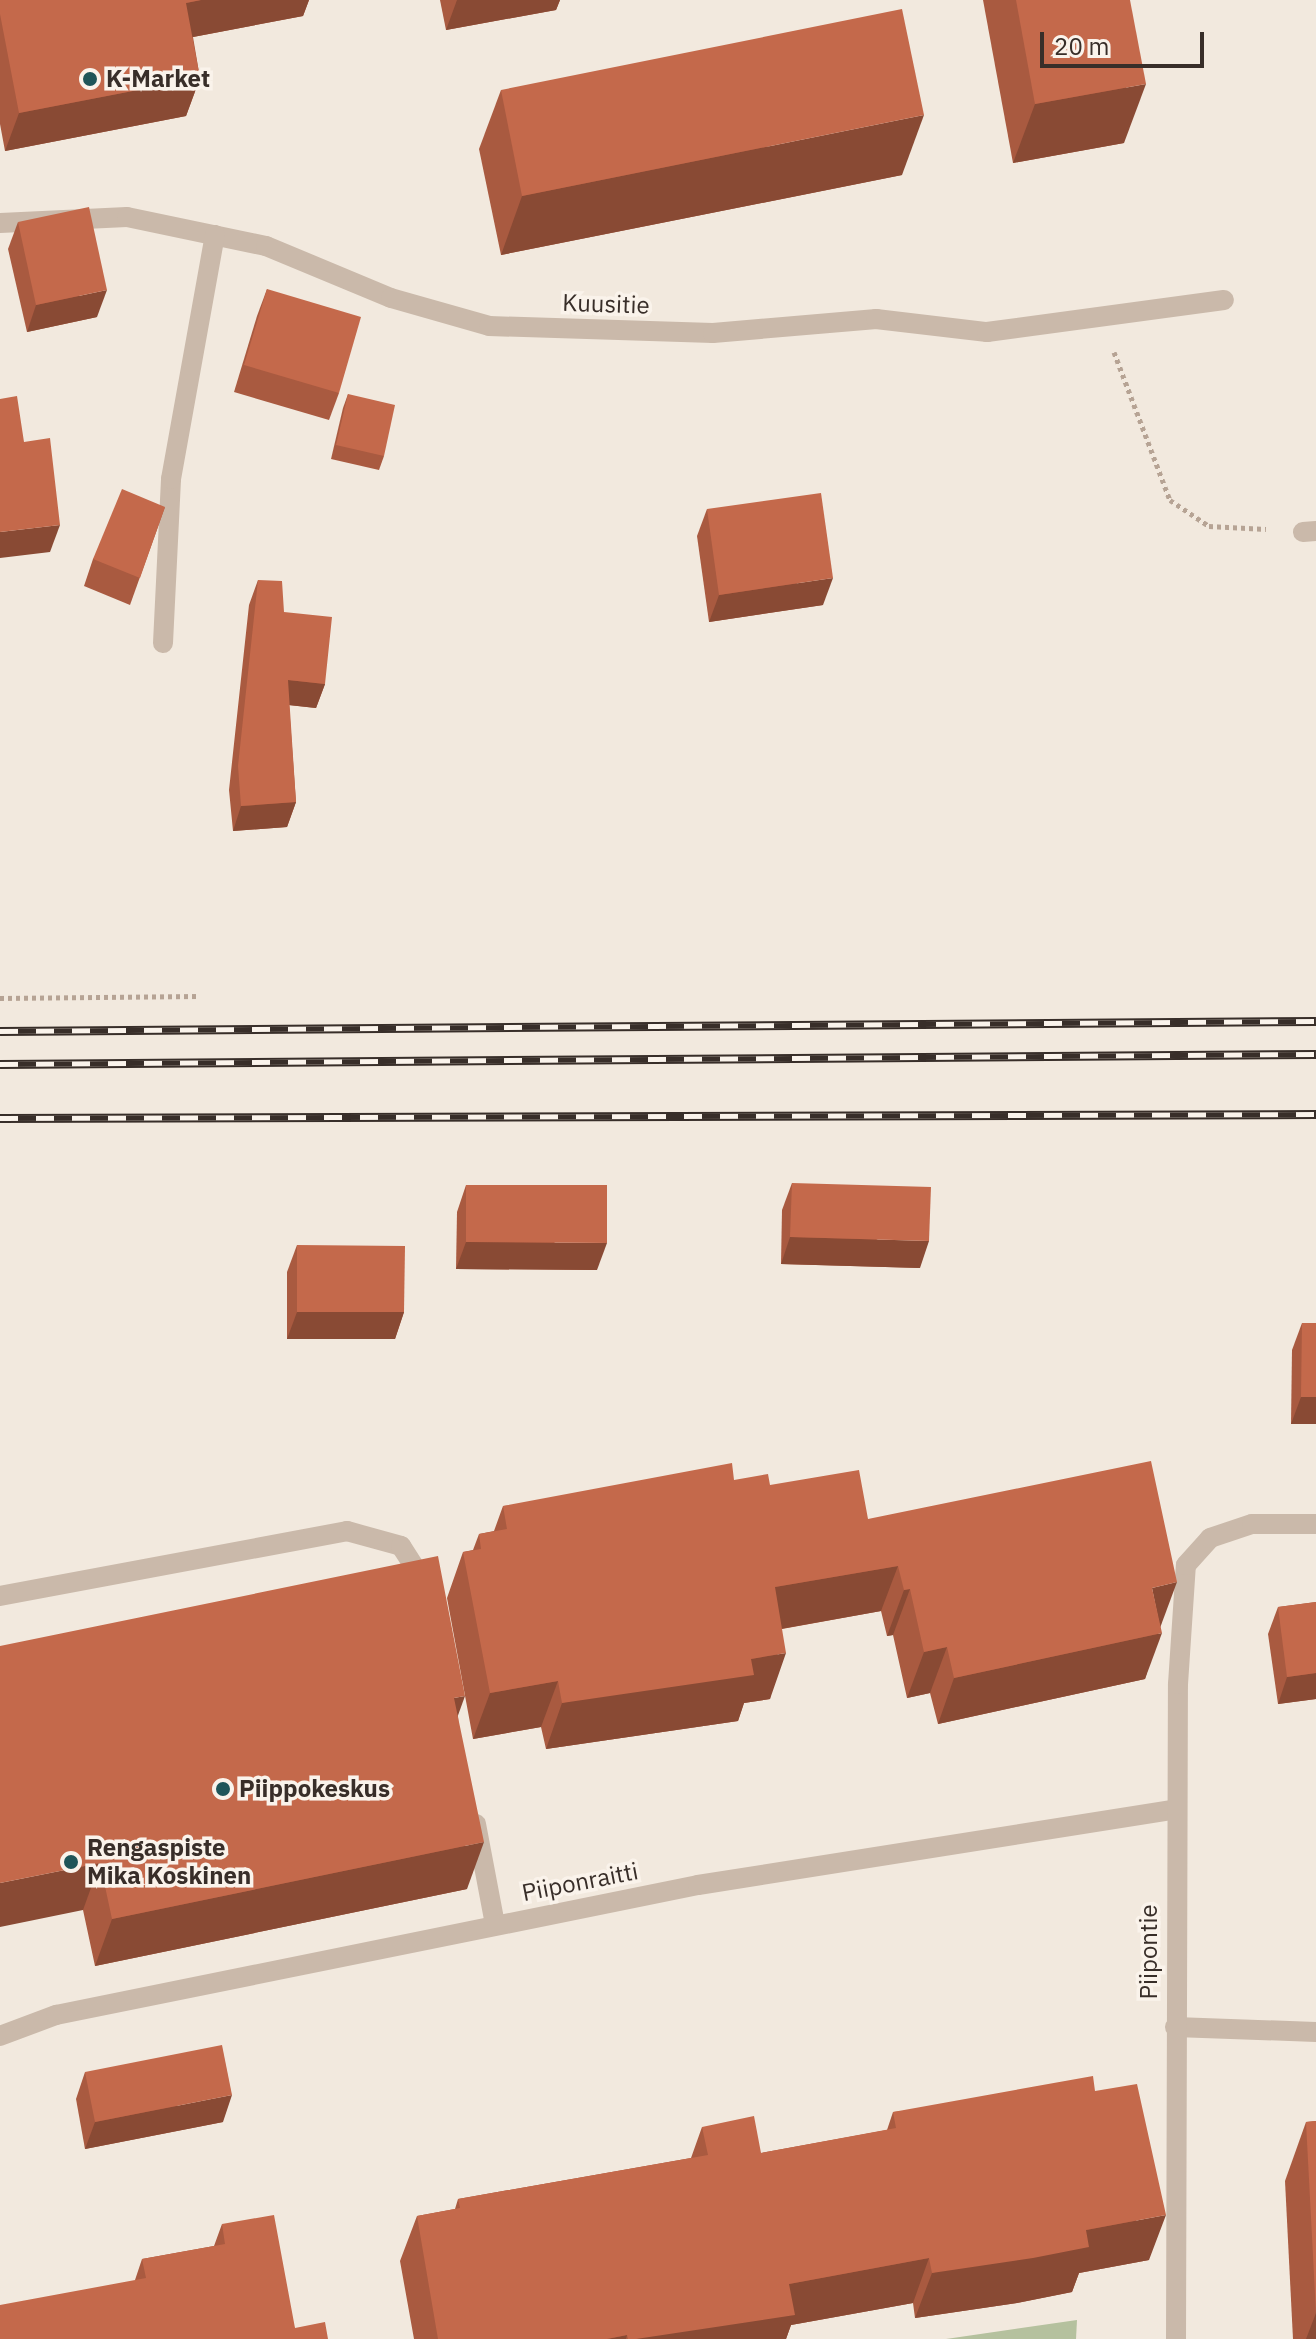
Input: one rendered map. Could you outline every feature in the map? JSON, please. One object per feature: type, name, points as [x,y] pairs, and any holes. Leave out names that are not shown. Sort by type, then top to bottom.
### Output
[{"type":"street","name":"Kuusitie","points":[[0,223],[127,217],[215,235],[266,246],[391,298],[489,326],[713,333],[876,319],[987,332],[1224,300]]},
{"type":"street","points":[[163,643],[171,479],[215,235]]},
{"type":"street","name":"Piipontie","points":[[1176,2339],[1178,1684],[1186,1565],[1210,1538],[1252,1524],[1316,1524]]},
{"type":"street","points":[[0,1596],[347,1531],[401,1546],[433,1596]]},
{"type":"street","points":[[471,1800],[495,1925]]},
{"type":"street","name":"Piiponraitti","points":[[0,2036],[71,2011],[698,1885],[1177,1809]]},
{"type":"street","points":[[1175,2027],[1316,2032]]},
{"type":"path","points":[[1100,316],[1170,500],[1209,526],[1310,531]]},
{"type":"path","points":[[0,998],[199,996]]},
{"type":"green space","points":[[1077,2320],[1076,2339],[946,2339]]},
{"type":"building","name":"K-Market","points":[[0,0],[201,0],[186,3],[200,78],[19,113]]},
{"type":"building","points":[[1016,0],[1130,0],[1146,84],[1035,104]]},
{"type":"building","points":[[902,9],[924,115],[522,196],[501,90]]},
{"type":"building","points":[[89,207],[107,290],[36,305],[18,222]]},
{"type":"building","points":[[267,289],[361,317],[339,393],[244,365]]},
{"type":"building","points":[[348,394],[395,405],[384,456],[336,445]]},
{"type":"building","points":[[17,396],[24,442],[50,438],[60,525],[0,532],[0,399]]},
{"type":"building","points":[[122,489],[165,507],[140,578],[93,559]]},
{"type":"building","points":[[821,493],[833,578],[719,595],[707,509]]},
{"type":"building","points":[[258,580],[282,581],[284,612],[332,617],[325,684],[288,680],[296,802],[241,806],[238,766]]},
{"type":"building","points":[[792,1183],[931,1187],[929,1241],[790,1237]]},
{"type":"building","points":[[466,1185],[607,1185],[607,1243],[466,1242]]},
{"type":"building","points":[[297,1245],[405,1246],[404,1312],[297,1312]]},
{"type":"building","points":[[1302,1323],[1316,1323],[1316,1397],[1301,1397]]},
{"type":"building","points":[[1151,1461],[1177,1582],[1152,1588],[1162,1633],[954,1678],[947,1647],[924,1652],[910,1589],[904,1590],[898,1566],[775,1587],[786,1653],[751,1659],[754,1675],[562,1703],[558,1681],[490,1693],[463,1552],[481,1549],[479,1534],[507,1529],[503,1506],[732,1463],[734,1480],[768,1474],[770,1485],[859,1470],[868,1519]]},
{"type":"building","name":"Piippokeskus","points":[[438,1556],[465,1696],[454,1698],[484,1842],[112,1919],[100,1863],[0,1883],[0,1646]]},
{"type":"building","points":[[1316,1602],[1316,1673],[1287,1677],[1278,1607]]},
{"type":"building","points":[[222,2045],[232,2095],[95,2122],[85,2072]]},
{"type":"building","points":[[1093,2076],[1095,2091],[1137,2084],[1166,2215],[1086,2230],[1089,2247],[932,2273],[929,2258],[789,2284],[795,2315],[636,2339],[628,2339],[627,2335],[607,2339],[438,2339],[417,2216],[460,2208],[458,2199],[708,2155],[702,2127],[754,2116],[761,2153],[896,2128],[893,2112]]},
{"type":"building","points":[[1316,2121],[1316,2313],[1306,2122]]},
{"type":"building","points":[[274,2215],[295,2328],[325,2322],[328,2339],[0,2339],[0,2305],[146,2278],[142,2259],[225,2244],[222,2224]]},
{"type":"railway","points":[[0,1031],[1316,1021]]},
{"type":"railway","points":[[0,1064],[1316,1054]]},
{"type":"railway","points":[[0,1118],[1316,1114]]},
{"type":"place","name":"K-Market","points":[[90,79]]},
{"type":"place","name":"Piippokeskus","points":[[223,1789]]},
{"type":"place","name":"Rengaspiste Mika Koskinen","points":[[71,1862]]}]
